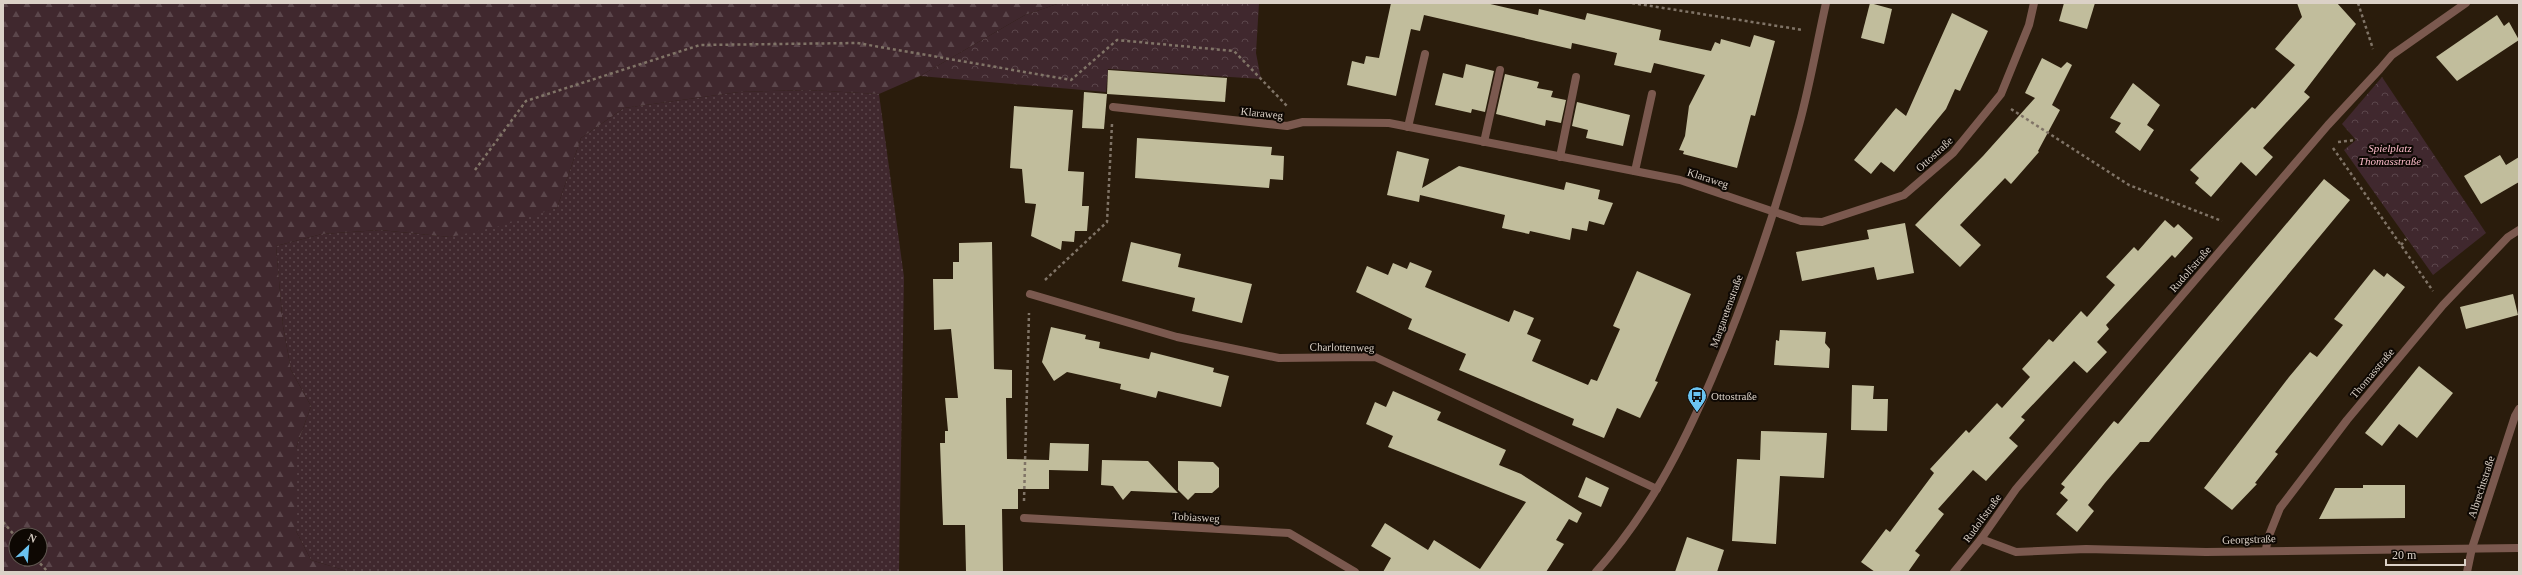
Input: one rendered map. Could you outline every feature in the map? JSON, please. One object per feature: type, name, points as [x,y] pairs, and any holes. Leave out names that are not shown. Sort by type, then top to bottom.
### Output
[{"type":"street","name":"Margaretenstraße","points":[[1596,572],[1634,526],[1682,446],[1731,335],[1773,211],[1800,124],[1826,3]]},
{"type":"street","name":"Ottostraße","points":[[1773,211],[1801,221],[1822,222],[1904,195],[1953,153],[2002,94],[2029,25],[2034,3]]},
{"type":"street","name":"Rudolfstraße","points":[[1954,572],[1981,539],[2016,489],[2322,132],[2392,55],[2466,3]]},
{"type":"street","points":[[1408,127],[1425,54]]},
{"type":"street","points":[[1484,142],[1500,70]]},
{"type":"street","points":[[1560,157],[1576,77]]},
{"type":"street","points":[[1635,171],[1652,94]]},
{"type":"street","name":"Klaraweg","points":[[1113,107],[1287,126],[1303,122],[1389,123],[1680,180],[1773,211]]},
{"type":"street","name":"Thomasstraße","points":[[2266,549],[2268,538],[2280,508],[2347,420],[2443,305],[2508,237],[2519,230]]},
{"type":"street","name":"Charlottenweg","points":[[1030,294],[1177,336],[1279,358],[1375,356],[1657,489]]},
{"type":"street","name":"Albrechtstraße","points":[[2467,572],[2472,548],[2515,416],[2519,409]]},
{"type":"street","name":"Tobiasweg","points":[[1024,518],[1289,533],[1355,572]]},
{"type":"street","name":"Georgstraße","points":[[1981,539],[2016,552],[2086,549],[2206,552],[2266,549],[2519,548]]},
{"type":"path","points":[[1632,3],[1820,33]]},
{"type":"path","points":[[2358,3],[2380,69]]},
{"type":"path","points":[[475,170],[526,101],[700,45],[857,43],[1071,80],[1118,40],[1234,50],[1303,122]]},
{"type":"path","points":[[1997,100],[2129,185],[2200,211],[2239,228]]},
{"type":"path","points":[[1024,518],[1030,294],[1107,222],[1113,107]]},
{"type":"path","points":[[2322,132],[2443,305]]},
{"type":"path","points":[[2329,143],[2356,140]]},
{"type":"path","points":[[2401,245],[2406,239]]},
{"type":"green space","points":[[3,3],[1060,3],[1025,15],[920,76],[879,94],[808,90],[739,92],[624,108],[581,138],[557,208],[501,226],[450,237],[380,230],[322,234],[276,246],[283,326],[291,370],[311,406],[296,448],[296,531],[311,560],[350,572],[3,572]]},
{"type":"green space","points":[[1060,3],[1259,3],[1256,53],[1261,79],[1108,69],[1106,92],[920,76],[1025,15]]},
{"type":"green space","name":"Spielplatz Thomasstraße","points":[[2382,77],[2486,233],[2433,275],[2344,150],[2356,140],[2342,124]]},
{"type":"green space","points":[[808,90],[879,94],[904,277],[899,572],[350,572],[311,560],[296,531],[296,448],[311,406],[291,370],[283,326],[276,246],[322,234],[380,230],[450,237],[557,208],[581,138],[624,108],[739,92]]},
{"type":"building","points":[[1391,3],[1486,3],[1538,15],[1539,9],[1585,20],[1587,13],[1661,30],[1659,40],[1711,51],[1715,42],[1720,44],[1721,39],[1750,47],[1754,35],[1775,41],[1755,116],[1751,115],[1737,168],[1683,154],[1684,151],[1679,150],[1685,136],[1689,106],[1705,75],[1654,63],[1651,73],[1614,65],[1617,53],[1572,43],[1571,49],[1424,15],[1420,31],[1411,29],[1396,96],[1347,85],[1352,61],[1364,64],[1366,56],[1379,58]]},
{"type":"building","points":[[1870,3],[1892,9],[1884,44],[1861,38]]},
{"type":"building","points":[[2064,3],[2095,3],[2087,29],[2059,21]]},
{"type":"building","points":[[2297,3],[2337,3],[2356,24],[2304,92],[2310,97],[2263,148],[2273,157],[2256,176],[2241,162],[2211,197],[2195,183],[2199,178],[2190,170],[2252,107],[2255,109],[2295,65],[2275,49],[2302,17]]},
{"type":"building","points":[[1952,13],[1988,31],[1960,91],[1955,89],[1946,109],[1894,172],[1881,162],[1871,174],[1854,160],[1896,108],[1906,116]]},
{"type":"building","points":[[2497,15],[2504,26],[2509,22],[2519,40],[2457,81],[2436,57]]},
{"type":"building","points":[[2042,58],[2061,68],[2067,62],[2072,65],[2052,105],[2060,110],[2038,151],[2039,152],[2011,184],[2005,178],[1960,225],[1981,245],[1960,267],[1915,225],[1983,156],[2035,98],[2025,93]]},
{"type":"building","points":[[1466,64],[1494,71],[1485,112],[1472,109],[1471,113],[1435,105],[1443,73],[1463,78]]},
{"type":"building","points":[[1108,70],[1227,78],[1225,102],[1107,94]]},
{"type":"building","points":[[1505,74],[1539,82],[1537,88],[1553,91],[1551,97],[1566,100],[1561,123],[1546,120],[1545,126],[1496,114]]},
{"type":"building","points":[[2133,83],[2160,105],[2147,125],[2154,130],[2140,151],[2115,132],[2121,123],[2110,118]]},
{"type":"building","points":[[1084,92],[1107,94],[1104,129],[1082,128]]},
{"type":"building","points":[[1577,102],[1630,115],[1623,146],[1586,138],[1588,130],[1572,126]]},
{"type":"building","points":[[1014,106],[1073,110],[1068,171],[1084,172],[1082,206],[1089,206],[1087,231],[1075,231],[1074,242],[1062,241],[1061,250],[1031,236],[1036,204],[1025,203],[1022,169],[1010,168]]},
{"type":"building","points":[[1137,138],[1272,147],[1271,155],[1284,156],[1283,180],[1270,179],[1269,188],[1135,178]]},
{"type":"building","points":[[1397,151],[1429,159],[1422,188],[1459,166],[1564,190],[1566,182],[1600,190],[1598,199],[1613,203],[1604,225],[1589,221],[1587,231],[1572,228],[1570,240],[1530,231],[1529,234],[1502,228],[1505,215],[1420,195],[1419,202],[1387,195]]},
{"type":"building","points":[[2500,155],[2506,165],[2519,157],[2519,182],[2481,204],[2464,176]]},
{"type":"building","points":[[2324,179],[2350,200],[2149,442],[2140,442],[2105,483],[2088,505],[2094,511],[2077,532],[2056,514],[2068,500],[2060,493],[2065,487],[2061,484],[2114,421],[2118,424]]},
{"type":"building","points":[[2165,220],[2174,228],[2178,224],[2193,238],[2175,258],[2172,255],[2106,325],[2109,329],[2097,342],[2107,352],[2087,373],[2074,361],[2021,417],[2025,420],[2009,438],[2018,446],[1986,481],[1973,470],[1938,509],[1944,514],[1915,551],[1920,555],[1908,572],[1875,572],[1861,562],[1886,529],[1890,532],[1934,473],[1930,469],[1966,430],[1969,433],[1997,403],[2002,408],[2030,377],[2022,369],[2049,339],[2053,342],[2081,311],[2087,317],[2115,285],[2106,277],[2134,247],[2138,251]]},
{"type":"building","points":[[1905,223],[1914,273],[1877,280],[1874,267],[1802,281],[1796,252],[1869,239],[1867,230]]},
{"type":"building","points":[[992,242],[994,369],[1012,370],[1012,398],[1006,398],[1007,459],[1049,460],[1050,443],[1089,444],[1088,471],[1049,470],[1049,489],[1018,489],[1018,509],[1002,509],[1003,572],[966,572],[965,525],[943,525],[940,443],[945,443],[945,431],[948,431],[945,398],[958,398],[951,329],[934,330],[933,279],[953,279],[953,262],[959,262],[959,243]]},
{"type":"building","points":[[1131,242],[1181,254],[1178,267],[1252,284],[1242,323],[1192,311],[1195,298],[1122,281]]},
{"type":"building","points":[[1410,262],[1432,271],[1425,287],[1509,322],[1514,310],[1534,318],[1527,334],[1541,340],[1532,361],[1588,385],[1591,379],[1597,381],[1620,329],[1613,326],[1637,271],[1691,294],[1655,381],[1658,382],[1640,418],[1617,408],[1604,438],[1572,425],[1574,419],[1459,370],[1466,354],[1408,329],[1412,319],[1356,292],[1367,266],[1388,275],[1393,263],[1407,269]]},
{"type":"building","points":[[2374,269],[2384,277],[2387,273],[2405,287],[2275,452],[2278,454],[2255,483],[2257,484],[2232,510],[2204,488],[2310,352],[2317,357],[2343,325],[2334,319]]},
{"type":"building","points":[[2513,294],[2518,315],[2466,329],[2460,307]]},
{"type":"building","points":[[1051,327],[1086,335],[1085,339],[1100,342],[1099,348],[1149,359],[1151,352],[1214,368],[1213,372],[1229,376],[1221,407],[1158,391],[1156,398],[1120,389],[1121,384],[1067,372],[1054,381],[1042,362]]},
{"type":"building","points":[[1780,330],[1826,332],[1825,343],[1830,349],[1829,368],[1774,365],[1776,340],[1779,341]]},
{"type":"building","points":[[2419,366],[2453,393],[2417,438],[2399,424],[2382,446],[2365,433]]},
{"type":"building","points":[[1852,385],[1874,386],[1873,399],[1888,399],[1887,431],[1851,430]]},
{"type":"building","points":[[1393,391],[1441,412],[1437,420],[1506,450],[1499,465],[1521,474],[1582,513],[1577,523],[1569,519],[1556,540],[1564,544],[1546,572],[1383,572],[1391,558],[1371,546],[1385,523],[1428,550],[1434,540],[1480,569],[1526,502],[1388,447],[1393,436],[1366,424],[1375,402],[1386,407]]},
{"type":"building","points":[[1761,431],[1827,433],[1824,478],[1780,476],[1776,544],[1732,541],[1737,459],[1760,460]]},
{"type":"building","points":[[1102,460],[1148,461],[1178,493],[1131,491],[1123,500],[1113,486],[1101,485]]},
{"type":"building","points":[[1178,461],[1213,462],[1219,468],[1219,487],[1212,493],[1195,493],[1188,500],[1178,490]]},
{"type":"building","points":[[1586,477],[1609,488],[1601,507],[1578,497]]},
{"type":"building","points":[[2363,485],[2405,485],[2405,518],[2319,519],[2335,488],[2363,488]]},
{"type":"building","points":[[1687,537],[1724,550],[1717,572],[1675,572]]},
{"type":"place","name":"Ottostraße","points":[[1697,413]]}]
